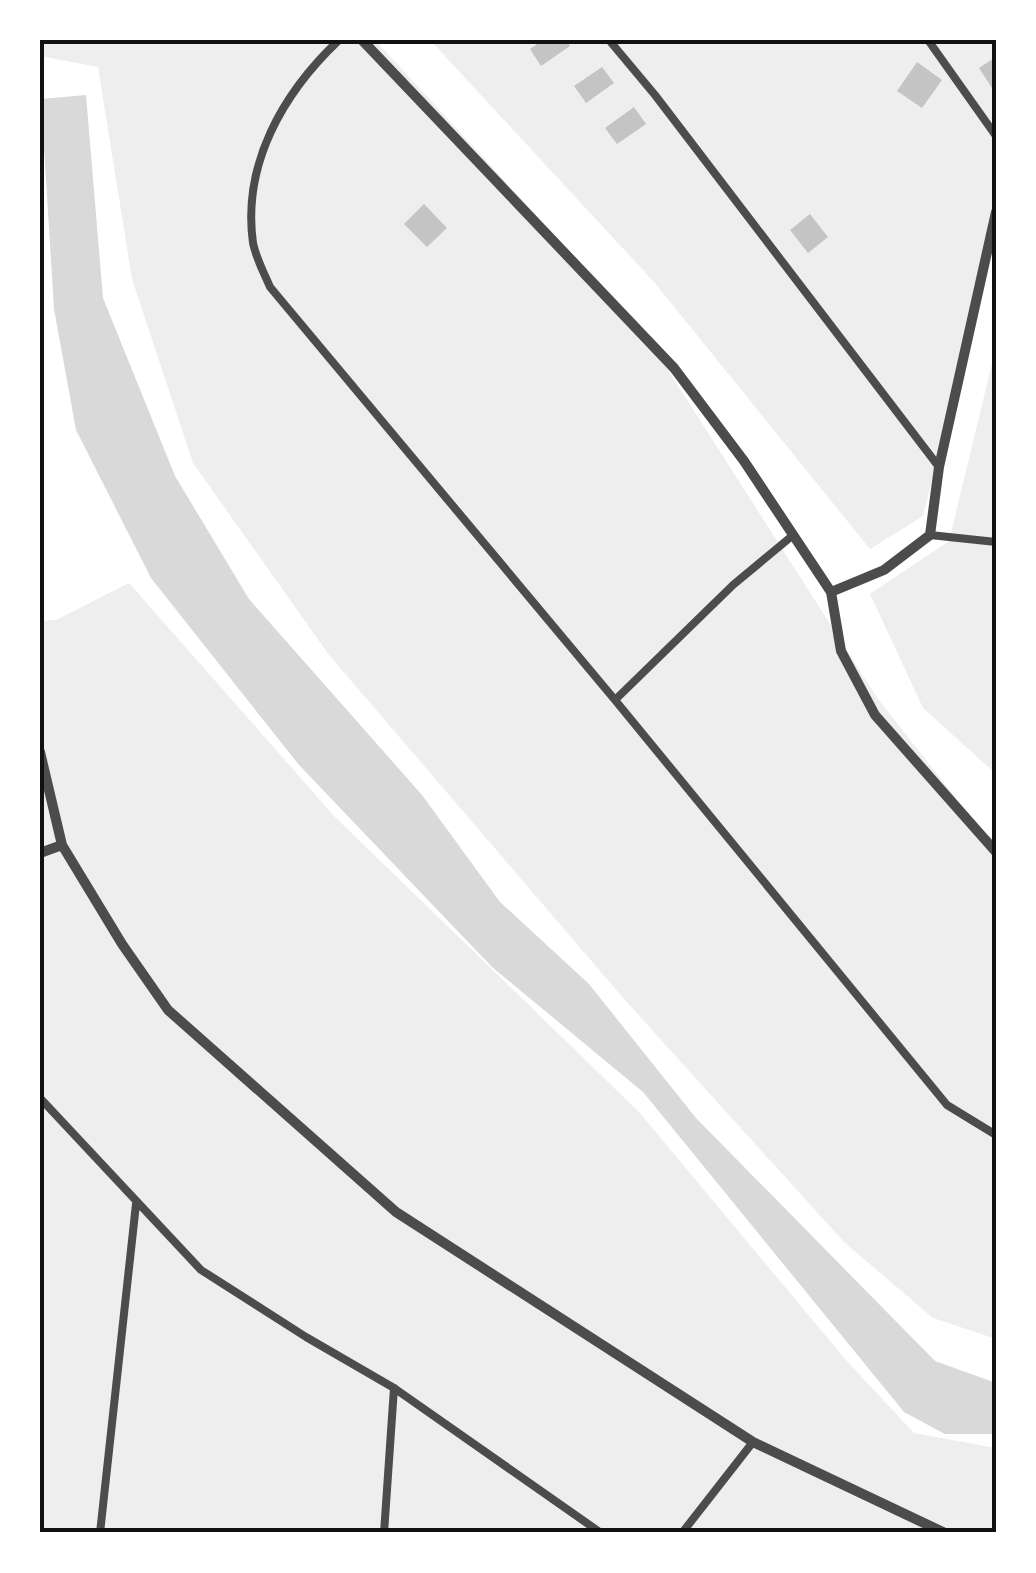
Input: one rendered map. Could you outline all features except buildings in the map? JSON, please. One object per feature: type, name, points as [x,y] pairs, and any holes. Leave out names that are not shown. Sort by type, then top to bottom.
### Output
[{"type":"street","points":[[362,40],[674,368],[744,461],[831,592],[841,651],[875,715],[996,852]]},
{"type":"street","points":[[831,592],[884,570],[930,534],[939,467],[996,212]]},
{"type":"street","points":[[40,752],[62,846],[168,1010],[396,1212],[753,1442],[945,1533]]},
{"type":"street","points":[[40,852],[62,846]]},
{"type":"lane","points":[[339,40],[272,125],[258,161],[252,209],[254,246],[270,288],[947,1105],[996,1135]]},
{"type":"lane","points":[[609,40],[939,467]]},
{"type":"lane","points":[[928,40],[996,136]]},
{"type":"lane","points":[[930,534],[996,542]]},
{"type":"lane","points":[[615,700],[733,585],[792,536]]},
{"type":"lane","points":[[40,1098],[201,1270],[306,1338],[394,1388],[601,1533]]},
{"type":"lane","points":[[100,1533],[136,1204]]},
{"type":"lane","points":[[384,1533],[394,1388]]},
{"type":"lane","points":[[682,1533],[753,1442]]},
{"type":"shaded area","points":[[40,40],[375,40],[643,331],[878,699],[978,826],[996,842],[996,1339],[933,1318],[844,1242],[624,999],[329,655],[193,463],[132,279],[98,67],[40,56]]},
{"type":"shaded area","points":[[430,40],[996,40],[996,225],[923,516],[870,549],[654,282]]},
{"type":"shaded area","points":[[86,95],[103,298],[175,476],[249,599],[422,795],[500,902],[589,984],[696,1118],[935,1361],[996,1383],[996,1434],[945,1434],[904,1412],[643,1092],[492,967],[299,765],[151,578],[76,430],[54,309],[41,99]]},
{"type":"shaded area","points":[[996,347],[996,774],[923,708],[870,594],[949,541]]},
{"type":"shaded area","points":[[129,583],[334,816],[639,1112],[845,1359],[914,1433],[996,1448],[996,1533],[40,1533],[40,621],[56,620]]}]
